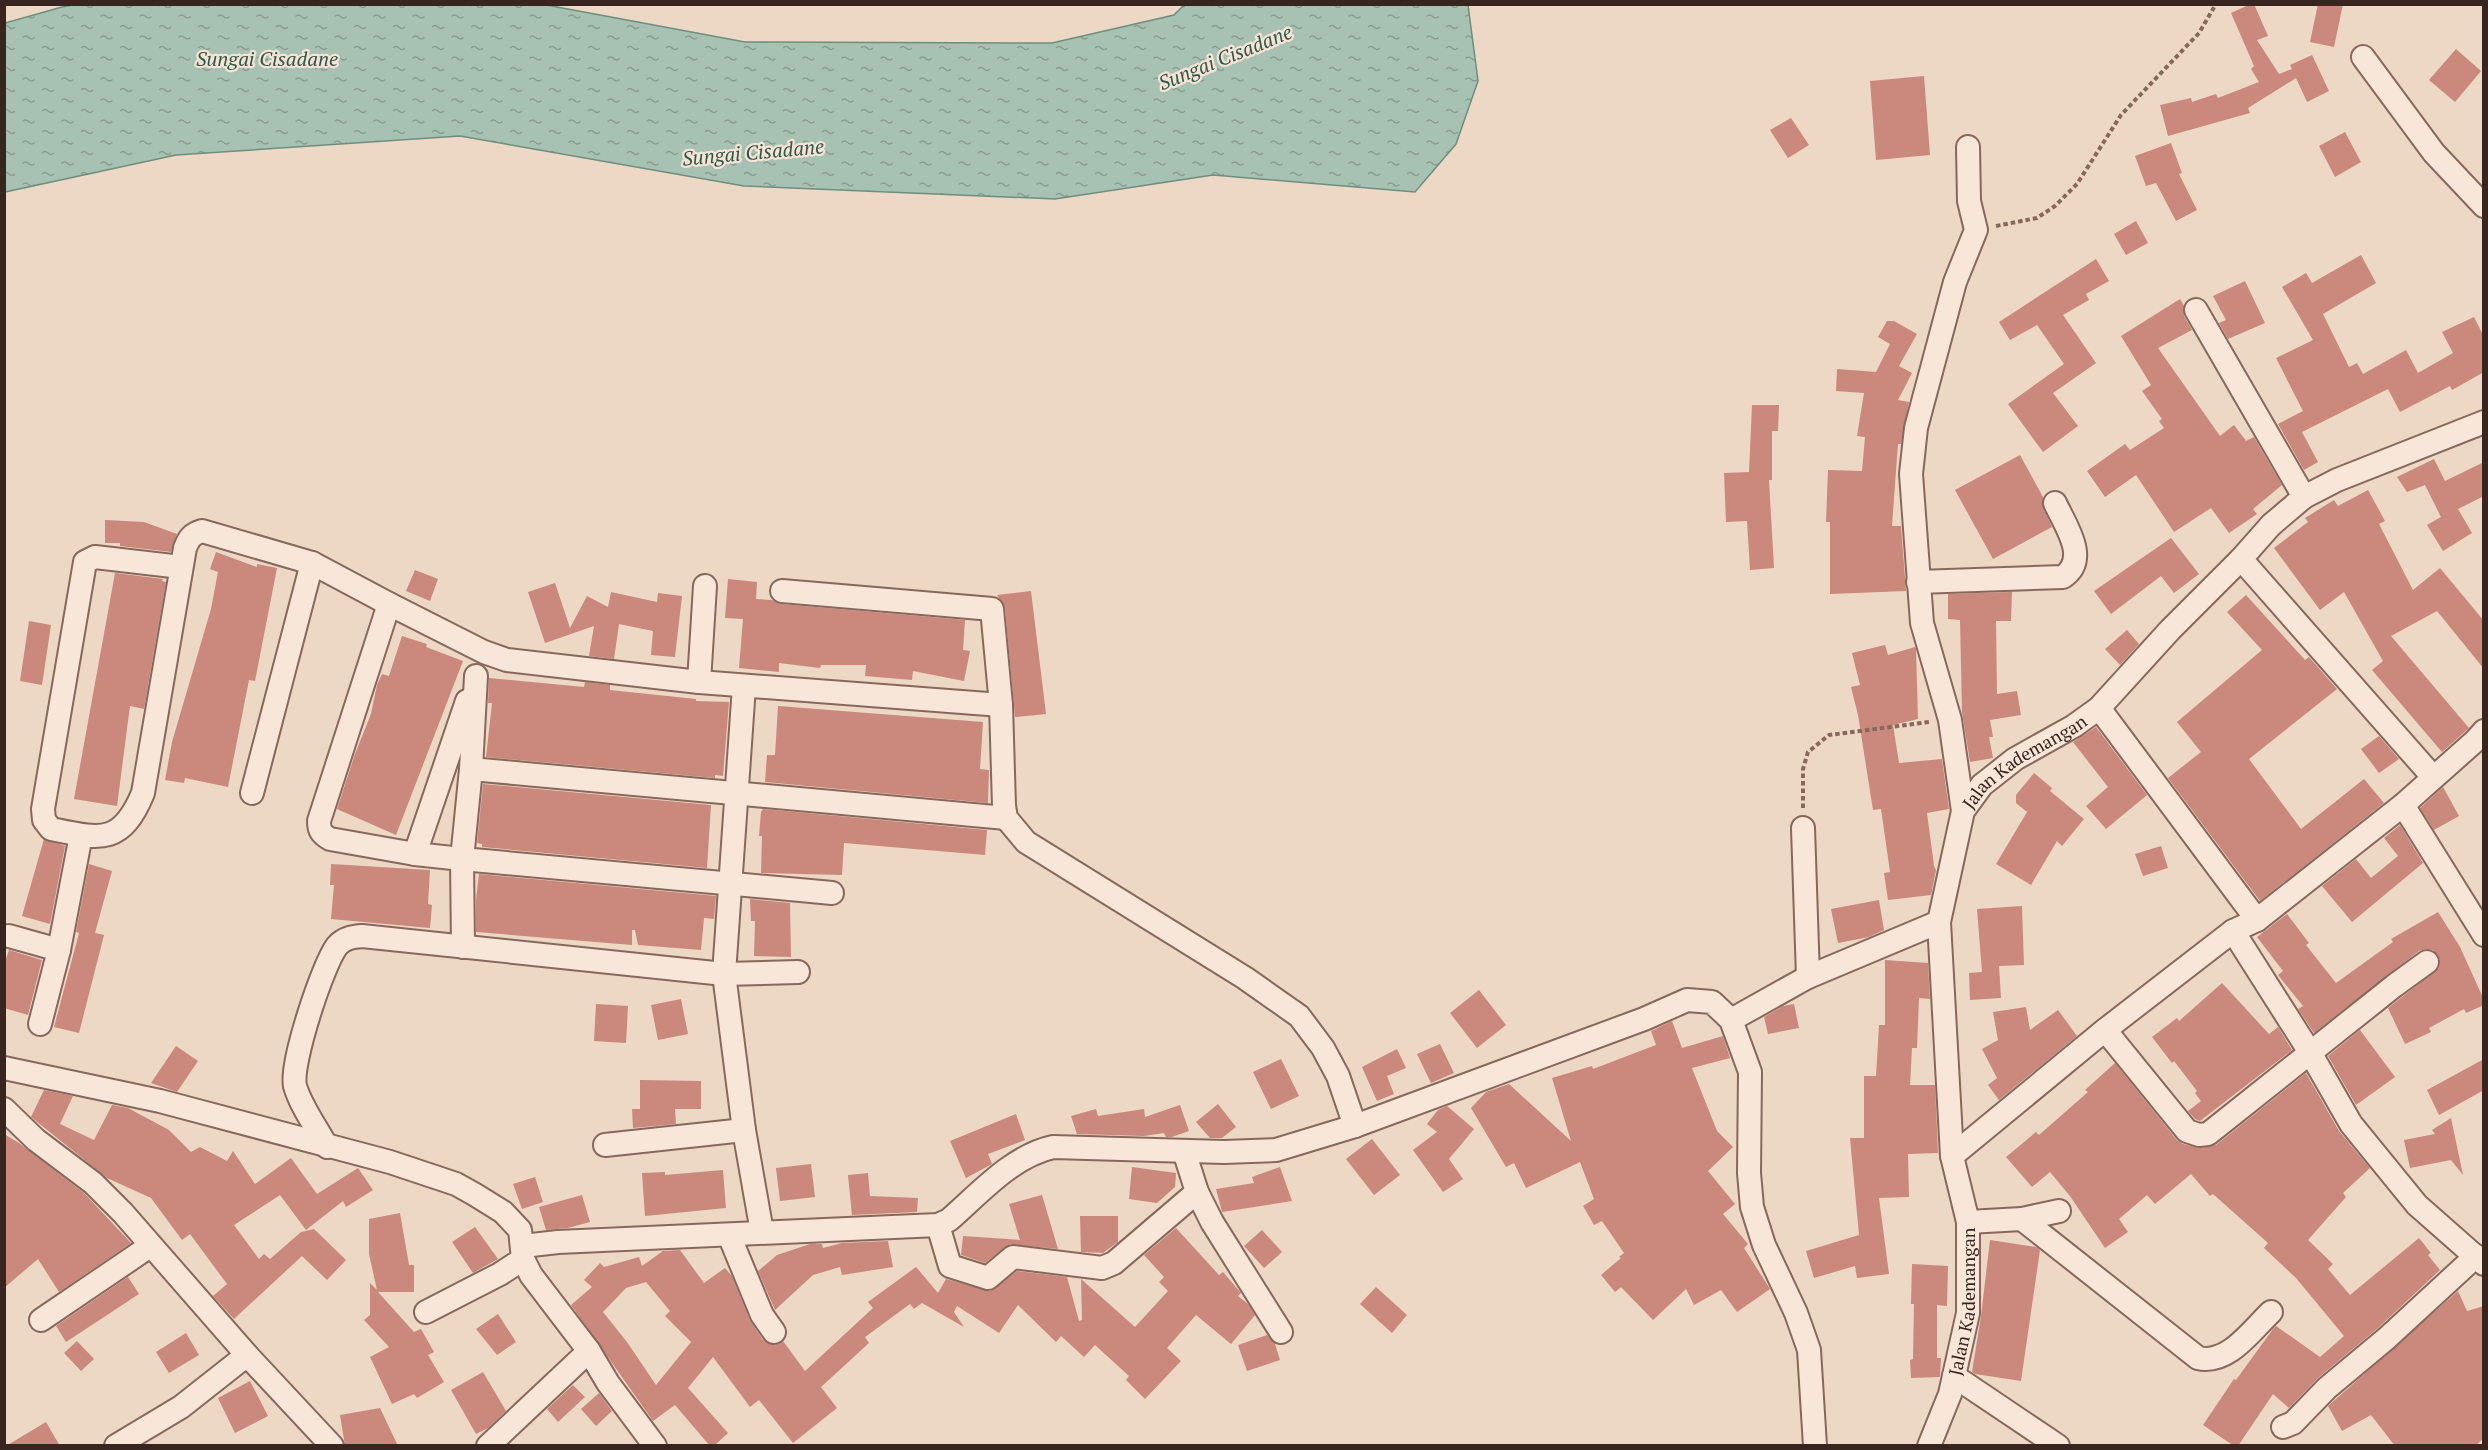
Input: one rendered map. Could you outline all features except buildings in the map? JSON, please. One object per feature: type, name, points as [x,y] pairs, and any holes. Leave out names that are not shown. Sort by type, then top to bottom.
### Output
[{"type":"street","points":[[2363,57],[2434,153],[2484,206]]},
{"type":"street","points":[[1963,811],[1950,720],[1922,623],[1911,474],[1916,428],[1955,282],[1976,230],[1969,201],[1968,147]]},
{"type":"street","points":[[2196,310],[2304,497]]},
{"type":"street","name":"Jalan Kademangan","points":[[1929,1446],[1950,1394],[1968,1313],[1968,1222],[1952,1156],[1939,922],[1963,811],[1982,785],[2015,759],[2074,726],[2099,708],[2271,525],[2304,497],[2337,480],[2484,422]]},
{"type":"street","points":[[1918,582],[2063,577],[2071,572],[2077,555],[2055,503]]},
{"type":"street","points":[[181,567],[95,557],[85,562],[43,809],[44,820],[51,829],[81,835],[114,834],[137,807],[143,793],[181,567],[188,539],[202,531],[312,563],[484,652],[507,660],[699,682],[1001,705]]},
{"type":"street","points":[[2241,559],[2433,777]]},
{"type":"street","points":[[252,793],[312,563]]},
{"type":"street","points":[[699,682],[705,586]]},
{"type":"street","points":[[782,591],[992,609],[1001,705],[1006,818],[1026,842],[1245,978],[1299,1016],[1323,1048],[1338,1076],[1355,1126]]},
{"type":"street","points":[[388,604],[319,821],[319,829],[330,839],[415,854],[462,859],[832,892]]},
{"type":"street","points":[[415,854],[484,652]]},
{"type":"street","points":[[463,947],[462,859],[471,769],[476,676]]},
{"type":"street","points":[[744,686],[724,974],[744,1130],[762,1232]]},
{"type":"street","points":[[2099,708],[2257,920]]},
{"type":"street","points":[[1952,1156],[2105,1030],[2233,931],[2257,920],[2403,805],[2433,777],[2481,741]]},
{"type":"street","points":[[471,769],[1006,818]]},
{"type":"street","points":[[2403,805],[2484,935]]},
{"type":"street","points":[[1803,828],[1808,976]]},
{"type":"street","points":[[40,1024],[59,950],[81,835]]},
{"type":"street","points":[[1731,1020],[1808,976],[1939,922]]},
{"type":"street","points":[[2233,931],[2311,1054],[2351,1124],[2417,1205],[2480,1260],[2327,1388],[2293,1423],[2283,1427]]},
{"type":"street","points":[[9,936],[59,950]]},
{"type":"street","points":[[327,1146],[295,1084],[296,1064],[323,974],[336,947],[344,940],[362,936],[724,974],[798,972]]},
{"type":"street","points":[[2105,1030],[2187,1131],[2199,1135],[2208,1134],[2427,962]]},
{"type":"street","points":[[426,1312],[500,1274],[523,1253],[558,1242],[938,1225],[949,1220],[1022,1159],[1040,1150],[1053,1147],[1184,1151],[1276,1150],[1355,1126],[1644,1019],[1687,1000],[1712,1002],[1731,1020],[1750,1072],[1749,1173],[1752,1207],[1764,1245],[1796,1313],[1809,1350],[1815,1446]]},
{"type":"street","points":[[4,1068],[160,1101],[390,1162],[456,1184],[502,1212],[520,1230],[523,1253],[531,1275],[589,1351],[608,1383],[655,1446]]},
{"type":"street","points":[[4,1109],[36,1140],[93,1183],[123,1213],[247,1355],[332,1446]]},
{"type":"street","points":[[605,1145],[744,1130]]},
{"type":"street","points":[[1184,1151],[1197,1192],[1224,1242],[1281,1332]]},
{"type":"street","points":[[938,1225],[950,1266],[988,1278],[1013,1257],[1102,1268],[1114,1263],[1197,1192]]},
{"type":"street","points":[[1968,1222],[2022,1219],[2059,1211]]},
{"type":"street","points":[[2022,1219],[2198,1358],[2207,1360],[2223,1357],[2271,1312]]},
{"type":"street","points":[[729,1235],[762,1315],[774,1332]]},
{"type":"street","points":[[41,1320],[150,1246]]},
{"type":"street","points":[[488,1446],[589,1351]]},
{"type":"street","points":[[116,1446],[180,1407],[247,1355]]},
{"type":"street","points":[[1954,1376],[2058,1446]]},
{"type":"path","points":[[1976,230],[2037,218],[2055,206],[2077,184],[2121,115],[2199,33],[2216,4]]},
{"type":"path","points":[[1803,828],[1803,769],[1808,752],[1829,735],[1950,720]]},
{"type":"water","name":"Sungai Cisadane","points":[[78,4],[541,4],[745,42],[1052,43],[1174,15],[1184,5],[1468,5],[1478,81],[1456,144],[1415,192],[1213,175],[1055,199],[744,186],[460,136],[176,155],[5,192],[5,23]]}]
